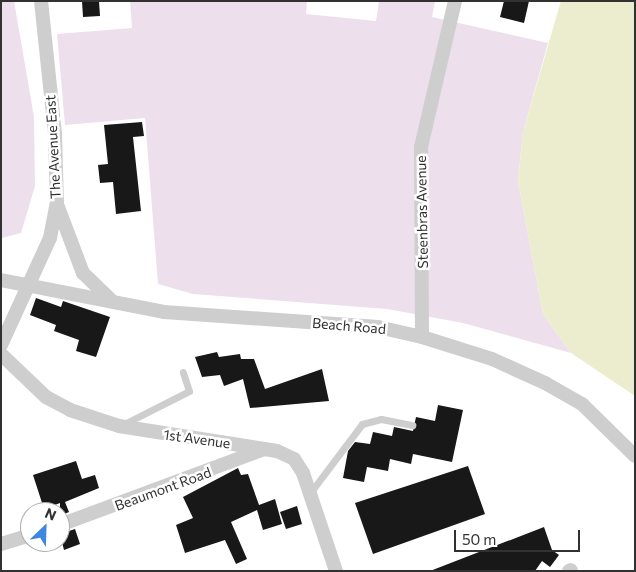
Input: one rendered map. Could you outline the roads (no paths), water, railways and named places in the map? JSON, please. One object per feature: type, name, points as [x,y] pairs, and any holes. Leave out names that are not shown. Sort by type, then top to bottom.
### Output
[{"type":"street","name":"The Avenue East","points":[[1,345],[30,288],[50,238],[57,203],[55,134],[41,1]]},
{"type":"street","name":"Steenbras Avenue","points":[[422,337],[421,147],[456,1]]},
{"type":"street","points":[[57,203],[83,273],[112,301]]},
{"type":"street","name":"Beach Road","points":[[1,280],[30,288],[112,301],[164,312],[378,327],[422,337],[492,359],[545,383],[582,404],[634,454]]},
{"type":"street","name":"1st Avenue","points":[[1,354],[46,397],[119,426],[264,449],[294,459],[310,493],[336,571]]},
{"type":"street","name":"Beaumont Road","points":[[70,520],[264,449]]},
{"type":"street","points":[[1,544],[20,537]]},
{"type":"lane","points":[[119,426],[189,391],[183,372]]},
{"type":"lane","points":[[310,493],[362,424],[381,419],[412,425]]}]
